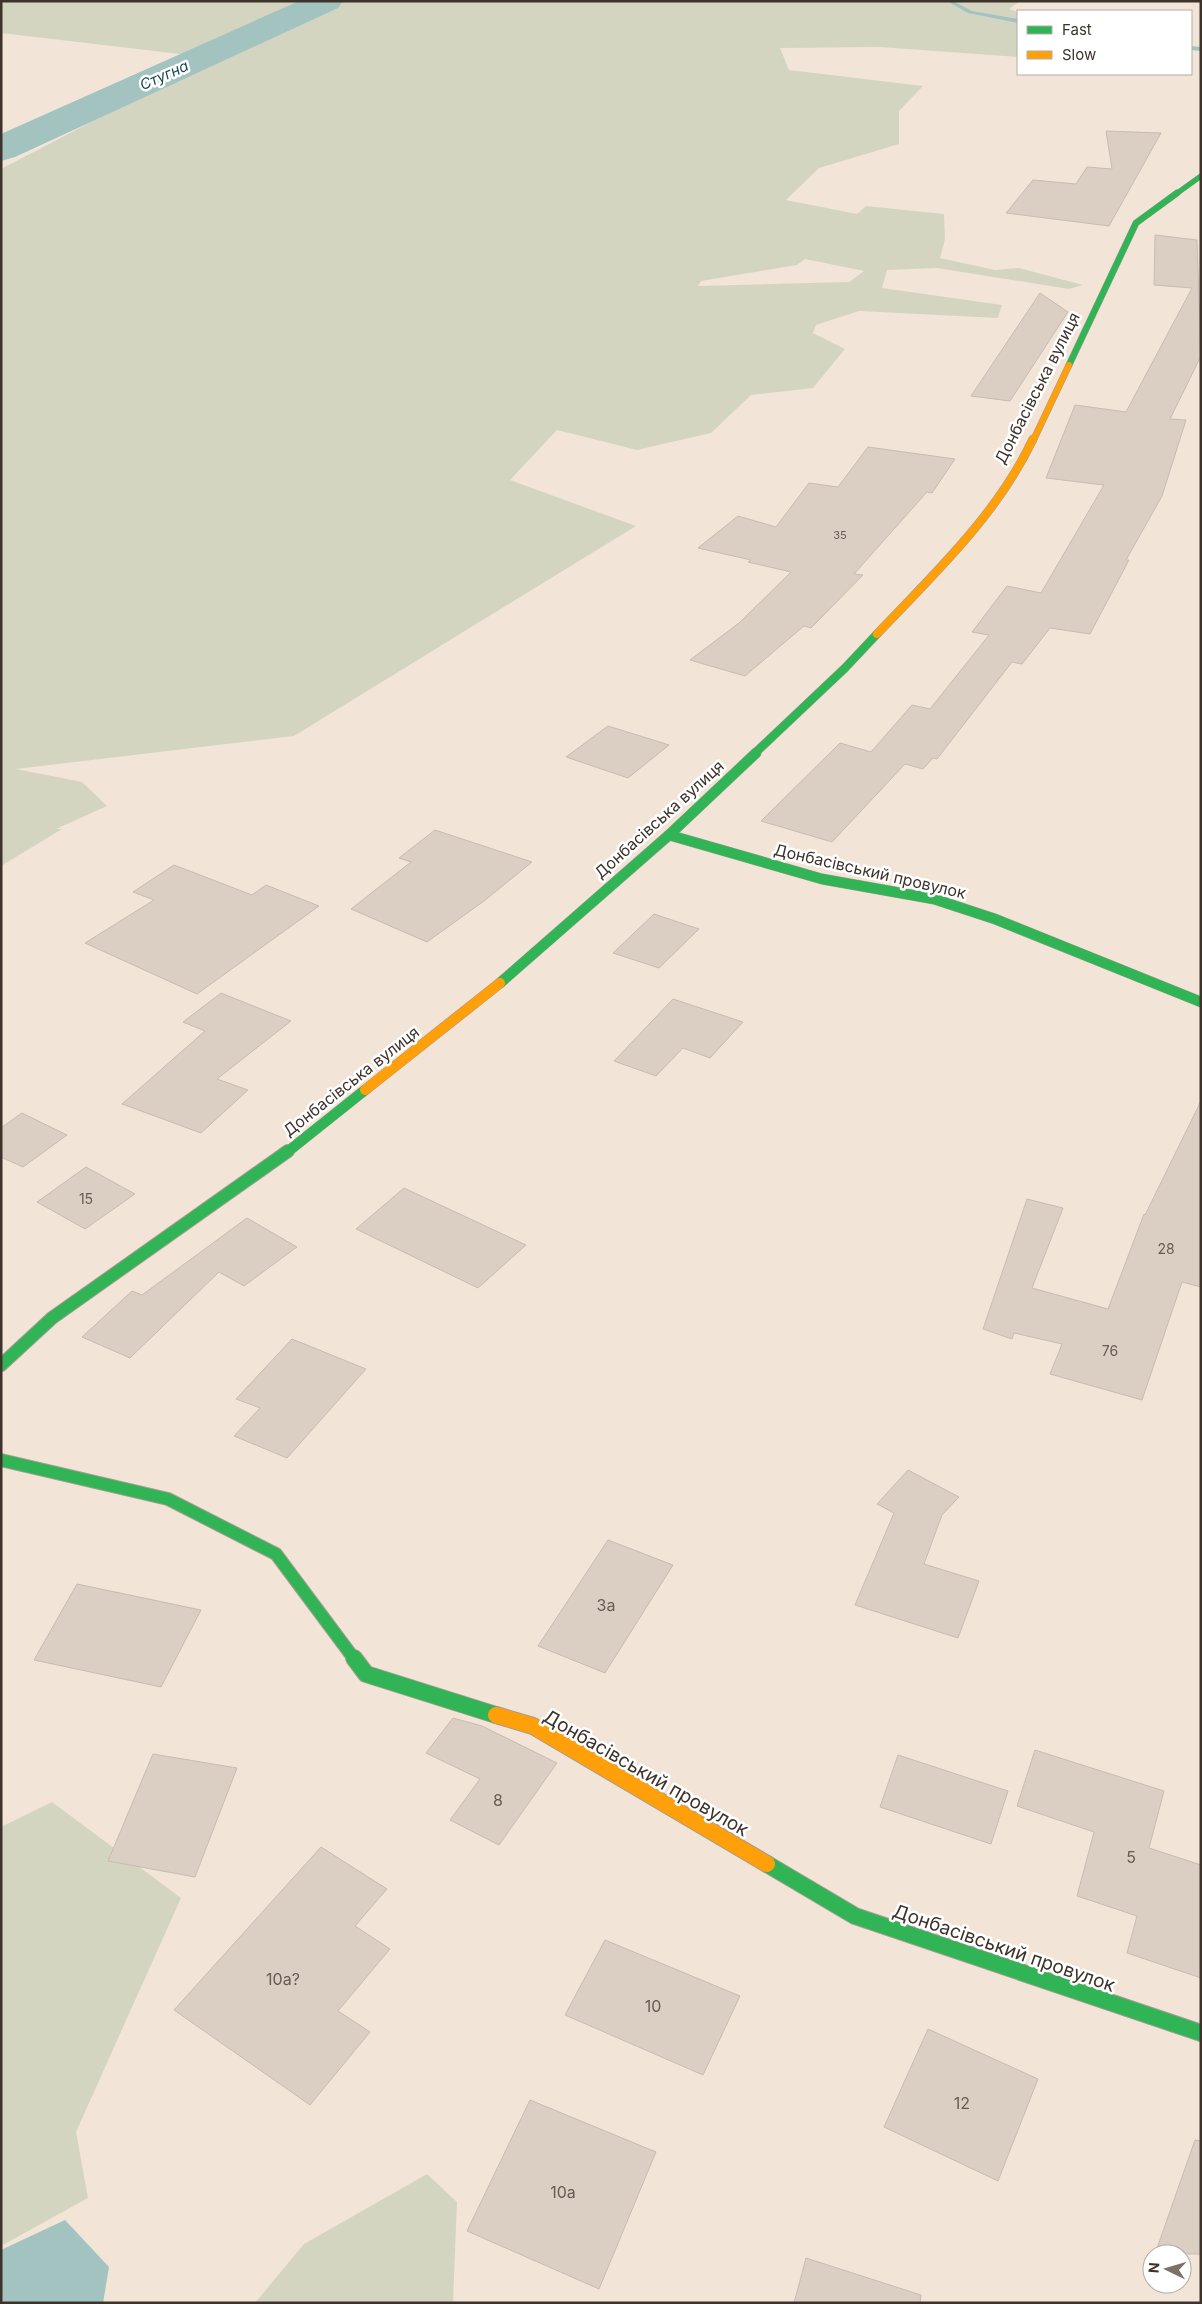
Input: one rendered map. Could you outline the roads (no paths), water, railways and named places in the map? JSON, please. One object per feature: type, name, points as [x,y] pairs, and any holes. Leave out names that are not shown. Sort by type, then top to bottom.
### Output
[{"type":"street","name":"Донбасівська вулиця","points":[[1,1365],[52,1318],[286,1153],[504,980],[669,835],[845,668],[972,534],[1026,455],[1136,223],[1201,176]]},
{"type":"street","name":"Донбасівський провулок","points":[[669,835],[822,879],[934,899],[995,919],[1140,980],[1201,1002]]},
{"type":"street","name":"Донбасівський провулок","points":[[1,1460],[168,1499],[276,1554],[366,1674],[533,1726],[855,1916],[1201,2033]]},
{"type":"water","points":[[65,2220],[109,2267],[103,2303],[1,2303],[1,2250]]},
{"type":"waterway","name":"Стугна","points":[[1,149],[327,1]]},
{"type":"waterway","points":[[949,1],[970,12],[1017,21]]},
{"type":"waterway","points":[[1192,48],[1201,49]]}]
